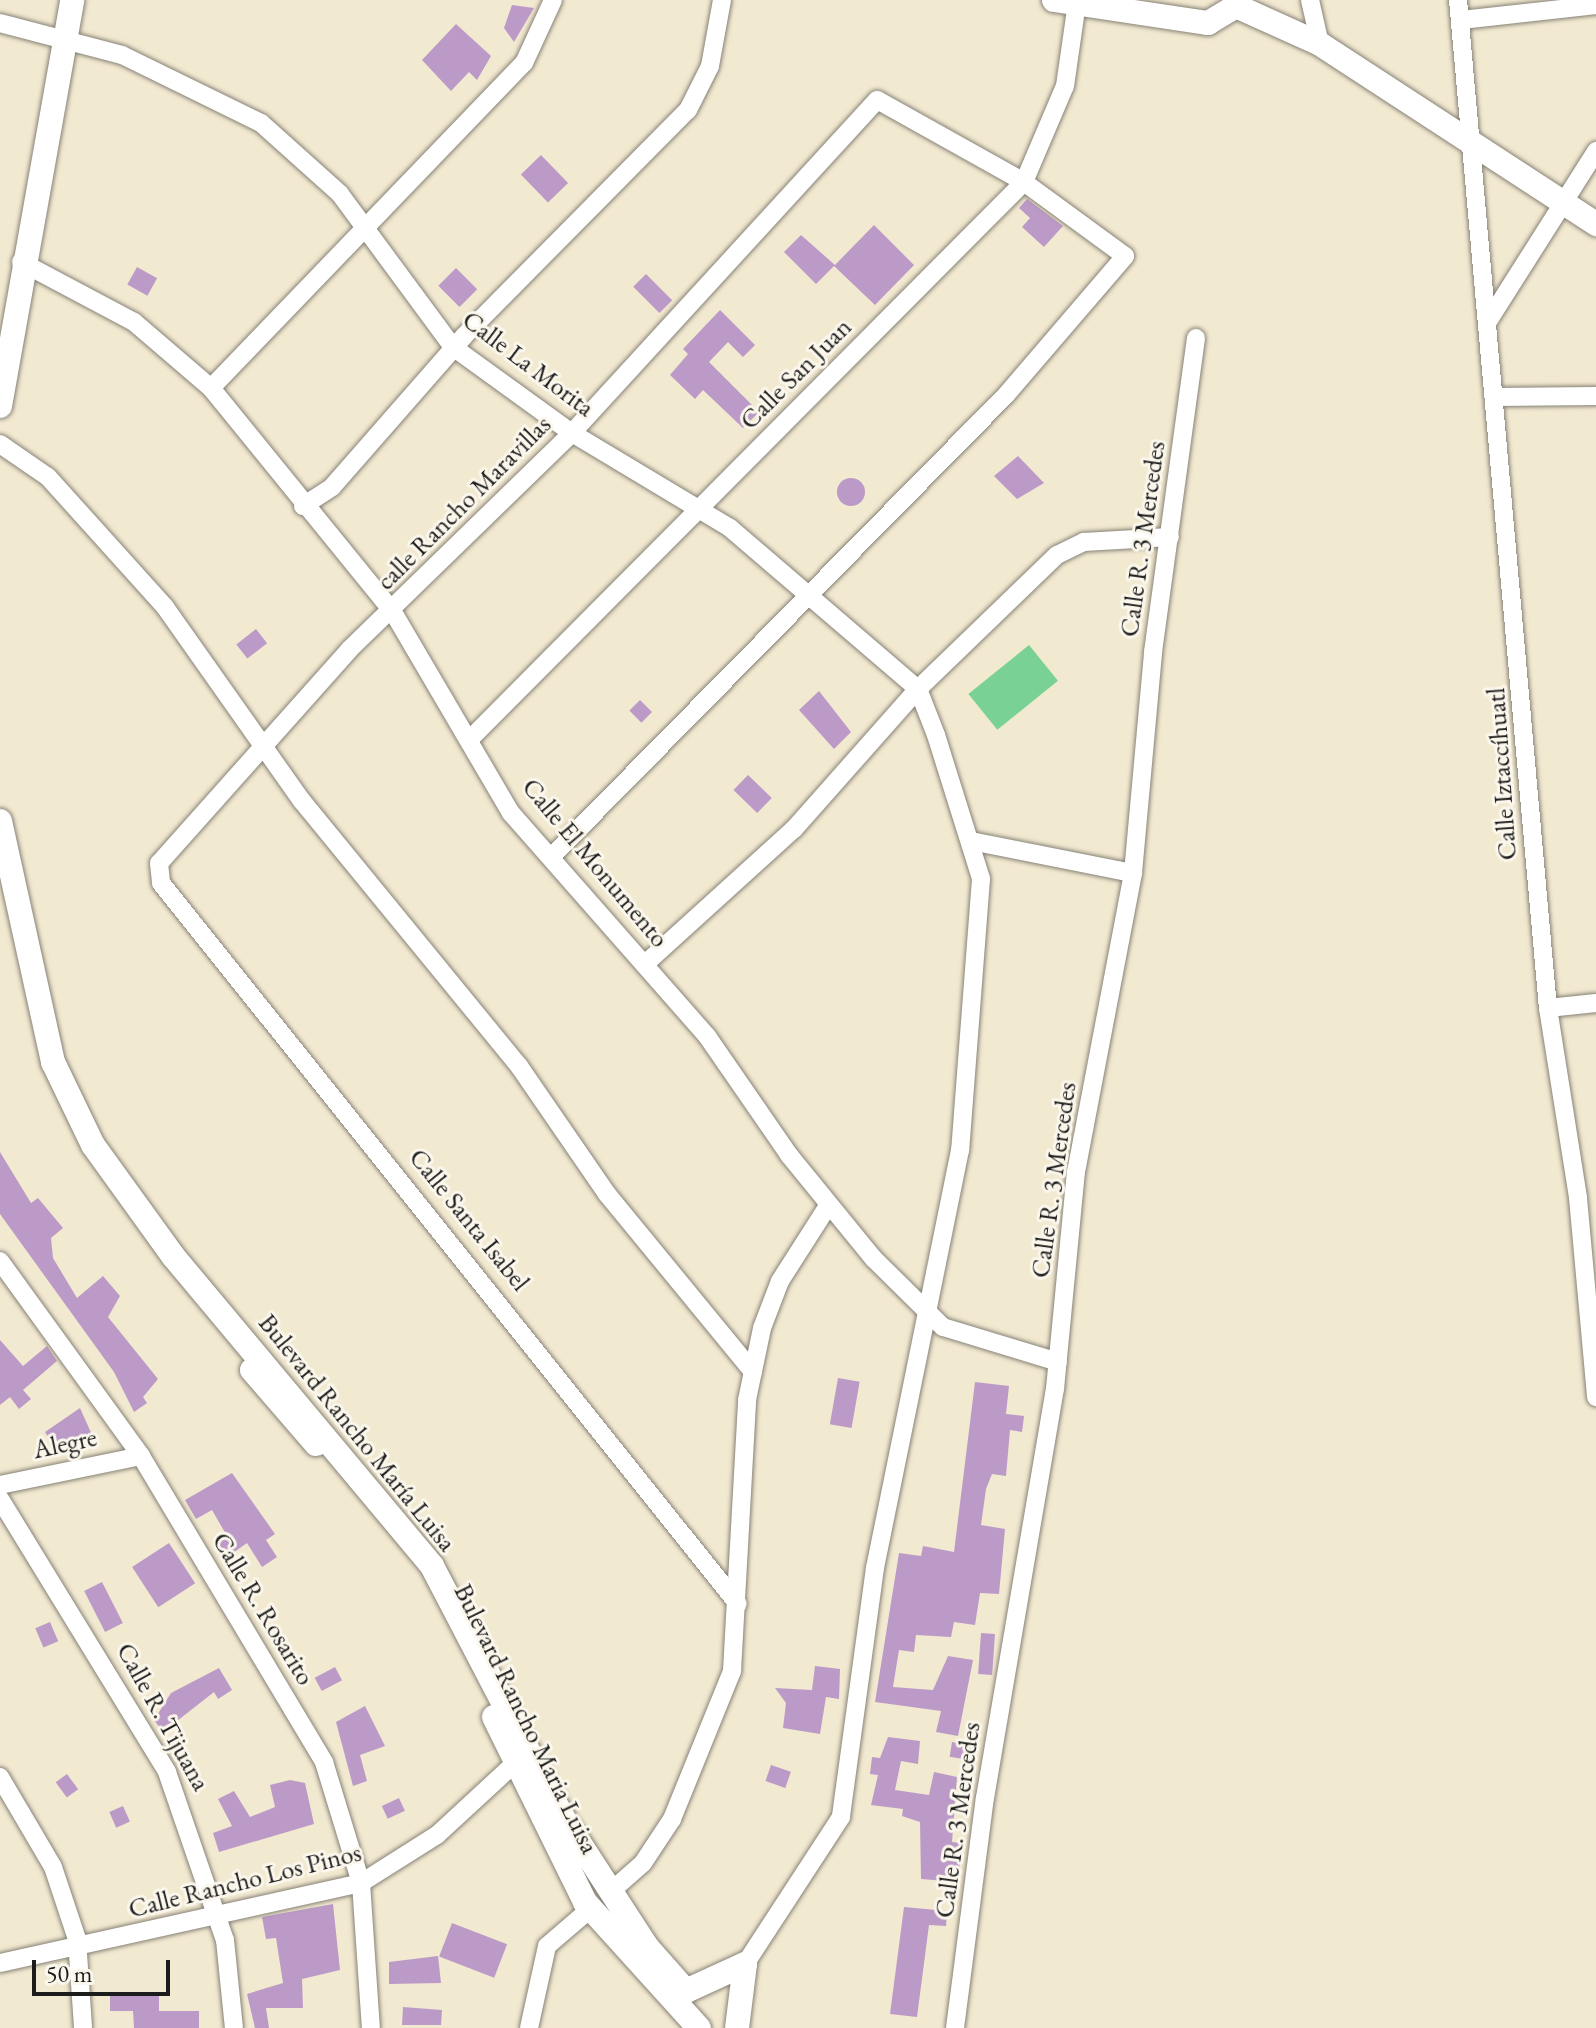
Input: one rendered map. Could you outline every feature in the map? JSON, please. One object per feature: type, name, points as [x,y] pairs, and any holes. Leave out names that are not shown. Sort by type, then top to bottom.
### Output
[{"type":"street","points":[[0,406],[56,34],[55,0]]},
{"type":"street","points":[[0,304],[56,34],[72,0]]},
{"type":"street","points":[[211,388],[368,232],[524,63],[553,0]]},
{"type":"street","points":[[303,506],[356,462],[453,347],[688,110],[710,66],[722,0]]},
{"type":"street","points":[[1310,0],[1320,44]]},
{"type":"street","points":[[1458,0],[1461,20],[1596,5]]},
{"type":"street","points":[[1066,1],[1208,23],[1235,2],[1320,44],[1596,224]]},
{"type":"street","name":"Calle San Juan","points":[[472,737],[1024,182],[1065,86],[1066,1]]},
{"type":"street","name":"Calle Iztaccíhuatl","points":[[1461,20],[1476,146],[1487,323],[1548,1008],[1578,1198],[1596,1397]]},
{"type":"street","name":"Calle La Morita","points":[[0,23],[88,43],[261,123],[340,194],[453,347],[572,433],[701,507],[918,689]]},
{"type":"street","name":"calle Rancho Maravillas","points":[[157,873],[266,747],[393,612],[572,433],[877,100],[1024,182]]},
{"type":"street","points":[[1487,323],[1596,151]]},
{"type":"street","points":[[551,857],[811,599],[1063,335],[1125,256],[1024,182]]},
{"type":"street","name":"Calle El Monumento","points":[[21,262],[134,322],[211,388],[303,506],[393,612],[472,737],[511,813],[707,1036],[828,1206],[926,1313],[943,1327],[1058,1362]]},
{"type":"street","name":"Calle R. 3 Mercedes","points":[[955,2028],[1058,1362],[1076,1172],[1133,873],[1170,537],[1196,338]]},
{"type":"street","points":[[1494,397],[1596,396]]},
{"type":"street","points":[[0,444],[48,477],[135,570],[266,747],[753,1372]]},
{"type":"street","points":[[646,963],[794,829],[918,689],[1057,555],[1084,542],[1170,537]]},
{"type":"street","points":[[737,2028],[745,1964],[841,1817],[875,1568],[960,1150],[979,964],[981,879],[971,841],[918,689]]},
{"type":"street","name":"Bulevard Rancho María Luisa","points":[[0,821],[53,1062],[93,1145],[173,1256],[432,1566],[600,1901],[686,1991],[745,1964]]},
{"type":"street","points":[[971,841],[1133,873]]},
{"type":"street","name":"Calle Santa Isabel","points":[[157,873],[738,1604]]},
{"type":"street","name":"Bulevard Rancho Maria Luisa","points":[[0,901],[38,1057],[98,1175],[174,1280],[402,1546],[460,1641],[515,1763],[600,1901],[684,2023]]},
{"type":"street","points":[[1548,1008],[1596,1003]]},
{"type":"street","points":[[529,2028],[541,1961],[552,1939],[643,1863],[672,1819],[732,1671],[753,1372],[780,1281],[828,1206]]},
{"type":"street","name":"Calle R. Rosarito","points":[[0,1261],[141,1456],[324,1762],[361,1883],[371,2028]]},
{"type":"street","name":"Alegre","points":[[0,1485],[141,1456]]},
{"type":"street","name":"Calle R. Tijuana","points":[[0,1499],[167,1772],[216,1920],[232,1983],[234,2028]]},
{"type":"street","name":"Calle Rancho Los Pinos","points":[[0,1963],[216,1920],[361,1883],[437,1835],[515,1763]]},
{"type":"street","points":[[0,1777],[53,1867],[78,1948],[83,2028]]},
{"type":"green space","points":[[1029,645],[1058,681],[997,730],[968,694]]},
{"type":"building","points":[[512,5],[534,8],[514,42],[504,28]]},
{"type":"building","points":[[456,24],[491,56],[477,80],[469,72],[451,91],[422,60]]},
{"type":"building","points":[[541,155],[568,183],[548,203],[521,174]]},
{"type":"building","points":[[1027,199],[1063,226],[1044,247],[1022,227],[1030,218],[1019,208]]},
{"type":"building","points":[[874,225],[914,265],[875,305],[834,266],[816,284],[784,252],[801,235],[835,265]]},
{"type":"building","points":[[137,267],[157,278],[147,296],[127,284]]},
{"type":"building","points":[[456,268],[477,289],[460,307],[438,286]]},
{"type":"building","points":[[646,274],[672,300],[659,313],[633,287]]},
{"type":"building","points":[[720,310],[755,345],[743,357],[728,342],[709,362],[759,412],[743,428],[703,390],[695,399],[670,375],[688,354],[683,349]]},
{"type":"building","points":[[1018,456],[1044,483],[1017,499],[994,476]]},
{"type":"building","points":[[851,478],[861,482],[865,492],[861,502],[851,506],[841,502],[837,492],[841,482]]},
{"type":"building","points":[[256,629],[267,643],[247,659],[236,644]]},
{"type":"building","points":[[819,691],[851,732],[834,749],[799,710]]},
{"type":"building","points":[[640,700],[652,712],[641,723],[629,711]]},
{"type":"building","points":[[748,775],[772,798],[757,813],[733,790]]},
{"type":"building","points":[[0,1152],[31,1203],[38,1198],[63,1228],[51,1238],[53,1258],[77,1298],[103,1276],[120,1296],[108,1317],[158,1379],[143,1397],[147,1403],[134,1412],[114,1372],[0,1214]]},
{"type":"building","points":[[0,1340],[23,1366],[47,1346],[57,1361],[23,1390],[31,1399],[19,1409],[10,1397],[0,1405]]},
{"type":"building","points":[[838,1378],[860,1382],[852,1428],[830,1424]]},
{"type":"building","points":[[975,1382],[1009,1386],[1006,1414],[1024,1416],[1022,1432],[1010,1430],[1006,1476],[992,1474],[986,1489],[981,1525],[1005,1529],[999,1594],[980,1593],[975,1625],[954,1622],[951,1637],[916,1635],[914,1652],[899,1650],[893,1687],[933,1690],[948,1656],[973,1660],[958,1736],[936,1732],[941,1711],[875,1702],[899,1553],[921,1556],[923,1546],[954,1552]]},
{"type":"building","points":[[80,1408],[97,1446],[59,1455],[45,1432]]},
{"type":"building","points":[[232,1473],[275,1534],[266,1540],[277,1557],[262,1567],[247,1543],[223,1560],[213,1545],[227,1536],[212,1510],[196,1519],[185,1500]]},
{"type":"building","points":[[169,1543],[195,1583],[158,1607],[132,1567]]},
{"type":"building","points":[[102,1582],[123,1623],[105,1632],[84,1591]]},
{"type":"building","points":[[50,1622],[58,1641],[43,1648],[35,1628]]},
{"type":"building","points":[[981,1633],[995,1634],[992,1675],[978,1674]]},
{"type":"building","points":[[815,1666],[840,1669],[839,1699],[826,1697],[820,1734],[783,1728],[786,1703],[775,1688],[812,1690]]},
{"type":"building","points":[[335,1667],[342,1680],[322,1691],[315,1678]]},
{"type":"building","points":[[219,1668],[232,1690],[218,1699],[214,1692],[163,1732],[154,1720],[171,1693]]},
{"type":"building","points":[[365,1706],[385,1746],[360,1755],[367,1781],[353,1786],[336,1722]]},
{"type":"building","points":[[888,1737],[920,1741],[918,1764],[901,1761],[895,1790],[929,1795],[934,1772],[957,1777],[952,1842],[961,1843],[959,1882],[921,1879],[920,1822],[902,1816],[903,1809],[871,1805],[878,1775],[870,1774],[872,1757],[880,1758]]},
{"type":"building","points":[[952,1742],[977,1746],[974,1761],[950,1757]]},
{"type":"building","points":[[771,1765],[791,1772],[785,1788],[765,1781]]},
{"type":"building","points":[[67,1774],[78,1789],[67,1798],[56,1782]]},
{"type":"building","points":[[290,1780],[305,1783],[314,1824],[219,1852],[213,1833],[232,1826],[218,1799],[234,1791],[250,1817],[275,1807],[270,1785]]},
{"type":"building","points":[[399,1798],[405,1811],[388,1819],[382,1806]]},
{"type":"building","points":[[123,1806],[130,1822],[116,1828],[109,1812]]},
{"type":"building","points":[[333,1904],[340,1970],[302,1979],[303,2008],[266,2008],[269,2028],[255,2028],[247,1994],[283,1983],[276,1938],[266,1939],[262,1917]]},
{"type":"building","points":[[904,1907],[947,1911],[946,1926],[929,1925],[917,2017],[890,2014]]},
{"type":"building","points":[[452,1923],[507,1944],[494,1978],[439,1957]]},
{"type":"building","points":[[438,1956],[441,1983],[389,1984],[389,1962]]},
{"type":"building","points":[[110,1996],[159,1996],[159,2011],[199,2011],[199,2028],[134,2028],[133,2011],[110,2011]]},
{"type":"building","points":[[403,2007],[442,2010],[441,2025],[402,2025]]}]
